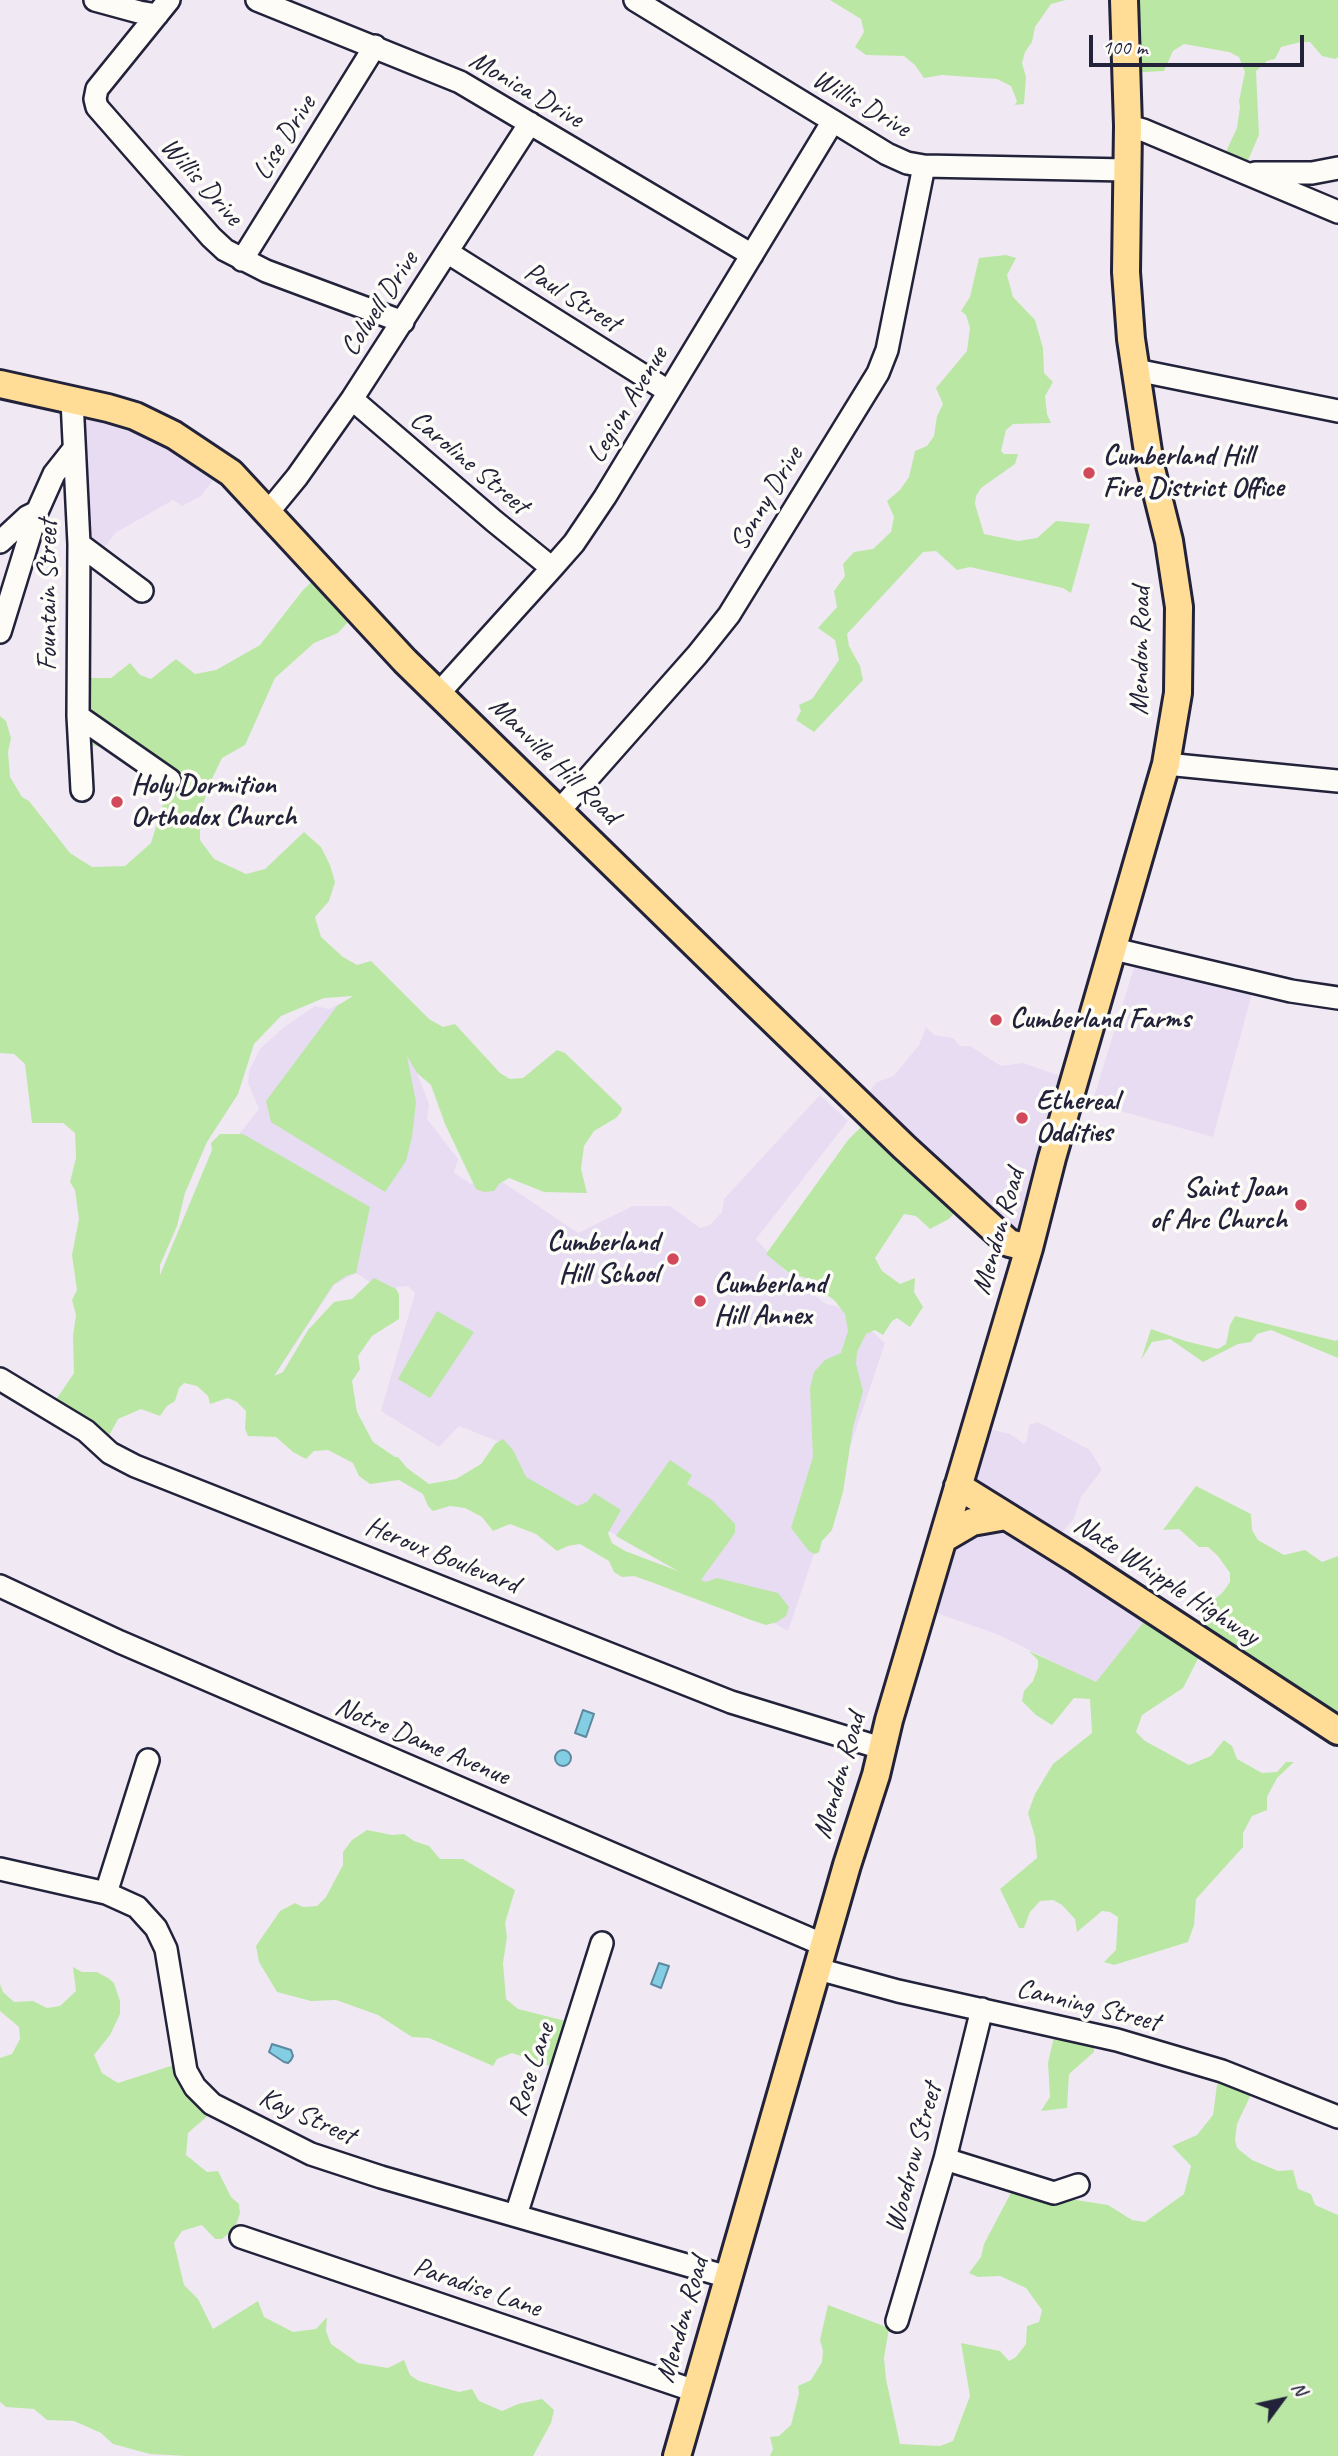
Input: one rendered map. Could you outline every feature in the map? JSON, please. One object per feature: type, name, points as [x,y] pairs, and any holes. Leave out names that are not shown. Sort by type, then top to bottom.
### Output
[{"type":"main road","name":"Mendon Road","points":[[677,2456],[876,1775],[881,1748],[1029,1248],[1052,1158],[1166,764],[1178,693],[1179,607],[1169,541],[1150,465],[1131,339],[1126,272],[1128,126],[1124,0]]},
{"type":"main road","name":"Manville Hill Road","points":[[0,384],[108,408],[157,425],[231,473],[381,635],[439,693],[947,1188],[1009,1243],[1029,1248]]},
{"type":"main road","name":"Nate Whipple Highway","points":[[958,1486],[1338,1731]]},
{"type":"main road","points":[[943,1539],[972,1521],[1006,1516]]},
{"type":"street","points":[[95,0],[139,12],[163,7]]},
{"type":"street","name":"Monica Drive","points":[[257,0],[460,82],[752,256]]},
{"type":"street","name":"Willis Drive","points":[[635,0],[887,154],[907,163],[924,166],[1127,170]]},
{"type":"street","name":"Willis Drive","points":[[163,7],[97,89],[97,107],[211,237],[242,260],[403,322]]},
{"type":"street","name":"Lise Drive","points":[[242,260],[375,46]]},
{"type":"street","name":"Legion Avenue","points":[[439,693],[552,568],[605,497],[833,121]]},
{"type":"street","name":"Colwell Drive","points":[[269,511],[297,477],[352,399],[530,122]]},
{"type":"street","points":[[1128,126],[1249,173],[1338,212]]},
{"type":"street","name":"Sonny Drive","points":[[559,811],[729,615],[877,373],[887,349],[924,166]]},
{"type":"street","points":[[1249,173],[1312,173],[1338,168]]},
{"type":"street","name":"Paul Street","points":[[447,252],[668,391]]},
{"type":"street","points":[[1136,370],[1338,411]]},
{"type":"street","name":"Caroline Street","points":[[352,399],[494,522],[552,568]]},
{"type":"street","name":"Fountain Street","points":[[72,400],[79,544],[78,716],[82,790]]},
{"type":"street","points":[[0,632],[37,512],[54,474],[73,450]]},
{"type":"street","points":[[0,542],[37,512]]},
{"type":"street","points":[[79,544],[142,591]]},
{"type":"street","points":[[78,716],[170,780]]},
{"type":"street","points":[[1166,764],[1338,781]]},
{"type":"street","points":[[1114,949],[1280,989],[1338,999]]},
{"type":"street","name":"Heroux Boulevard","points":[[0,1379],[86,1431],[110,1453],[135,1466],[731,1702],[881,1748]]},
{"type":"street","name":"Notre Dame Avenue","points":[[0,1586],[821,1957]]},
{"type":"street","points":[[106,1893],[148,1760]]},
{"type":"street","name":"Kay Street","points":[[0,1869],[106,1893],[137,1907],[156,1928],[166,1949],[186,2071],[195,2087],[212,2104],[311,2154],[728,2277]]},
{"type":"street","name":"Rose Lane","points":[[516,2215],[602,1943]]},
{"type":"street","name":"Canning Street","points":[[821,1957],[982,2009],[1117,2039],[1177,2057],[1222,2071],[1338,2117]]},
{"type":"street","name":"Woodrow Street","points":[[897,2320],[945,2159],[982,2009]]},
{"type":"street","points":[[945,2159],[1054,2193],[1078,2185]]},
{"type":"street","name":"Paradise Lane","points":[[241,2237],[695,2391]]},
{"type":"shaded area","points":[[67,409],[124,415],[217,475],[201,496],[182,506],[173,500],[115,533],[95,560],[80,550]]},
{"type":"shaded area","points":[[1137,958],[1253,990],[1213,1137],[1092,1103]]},
{"type":"shaded area","points":[[353,997],[372,1009],[391,1030],[413,1063],[429,1104],[427,1119],[458,1159],[454,1173],[471,1184],[504,1183],[578,1233],[633,1206],[670,1206],[700,1228],[710,1225],[722,1212],[724,1199],[820,1095],[848,1121],[756,1239],[784,1270],[824,1303],[838,1307],[859,1320],[885,1343],[788,1631],[512,1477],[497,1441],[459,1426],[439,1447],[381,1411],[415,1293],[408,1286],[397,1287],[390,1295],[356,1273],[334,1285],[259,1399],[211,1143],[232,1143],[259,1109],[248,1083],[249,1071],[260,1049],[283,1028],[315,1006],[329,1009]]},
{"type":"shaded area","points":[[926,1027],[934,1035],[953,1038],[960,1046],[970,1046],[1001,1066],[1023,1063],[1072,1080],[1022,1252],[858,1106],[877,1082],[894,1076],[919,1045]]},
{"type":"shaded area","points":[[1038,1422],[1090,1450],[1102,1470],[1081,1497],[1074,1518],[1051,1546],[1150,1614],[1096,1683],[999,1635],[920,1607],[974,1426],[1010,1434],[1024,1444],[1029,1425]]},
{"type":"green space","points":[[830,0],[1066,0],[1051,4],[1035,27],[1032,42],[1022,63],[1026,77],[1024,104],[1015,105],[1017,101],[1011,86],[997,79],[942,75],[924,78],[904,56],[866,55],[855,47],[864,32],[861,19]]},
{"type":"green space","points":[[1120,0],[1338,0],[1338,57],[1335,59],[1322,56],[1310,42],[1301,42],[1281,47],[1275,59],[1267,61],[1256,71],[1259,135],[1242,174],[1221,162],[1237,128],[1245,72],[1239,57],[1229,52],[1184,44],[1173,51],[1164,71],[1126,73]]},
{"type":"green space","points":[[1006,255],[1016,258],[1007,275],[1013,297],[1035,320],[1043,348],[1044,373],[1053,382],[1045,396],[1051,423],[1013,424],[1006,430],[1001,451],[1004,454],[1018,454],[1015,464],[981,488],[975,504],[984,534],[1018,541],[1037,538],[1056,521],[1090,524],[1071,593],[1063,588],[970,567],[957,570],[936,551],[923,552],[847,634],[863,680],[814,732],[796,720],[801,711],[799,705],[812,699],[839,660],[835,640],[818,628],[837,607],[834,591],[845,576],[843,564],[854,552],[873,549],[891,532],[894,517],[887,501],[900,490],[909,477],[915,451],[927,446],[934,436],[937,416],[943,404],[936,388],[967,351],[970,328],[966,315],[961,311],[970,297],[979,258]]},
{"type":"green space","points":[[319,575],[355,614],[338,633],[314,643],[275,678],[245,745],[222,758],[209,785],[200,814],[200,840],[214,859],[246,874],[265,869],[304,832],[321,847],[335,882],[329,901],[315,917],[321,937],[343,957],[357,965],[371,961],[429,1019],[443,1027],[455,1024],[500,1073],[510,1079],[523,1078],[557,1050],[565,1053],[622,1108],[616,1118],[594,1131],[584,1146],[581,1169],[587,1193],[544,1192],[509,1178],[494,1191],[484,1192],[476,1189],[445,1124],[431,1085],[417,1073],[407,1056],[416,1102],[412,1137],[406,1161],[385,1192],[271,1122],[266,1101],[337,1006],[353,996],[324,998],[281,1016],[254,1044],[238,1094],[207,1142],[185,1193],[177,1226],[160,1265],[160,1275],[212,1150],[211,1143],[220,1134],[243,1134],[370,1207],[356,1273],[333,1285],[274,1376],[283,1372],[308,1330],[334,1302],[352,1299],[374,1278],[396,1289],[399,1294],[399,1319],[372,1336],[358,1356],[360,1369],[352,1381],[357,1412],[373,1442],[398,1457],[407,1468],[429,1484],[456,1479],[481,1464],[495,1444],[503,1439],[513,1450],[526,1477],[577,1506],[587,1502],[594,1493],[621,1510],[608,1533],[612,1543],[625,1551],[678,1571],[616,1536],[670,1460],[692,1475],[687,1484],[712,1500],[735,1524],[735,1533],[701,1580],[706,1582],[717,1578],[778,1593],[789,1607],[786,1616],[777,1622],[766,1625],[634,1576],[622,1577],[614,1572],[609,1561],[580,1544],[557,1551],[536,1534],[510,1524],[493,1531],[482,1517],[465,1508],[450,1506],[433,1511],[423,1494],[399,1480],[370,1484],[359,1476],[353,1463],[328,1450],[314,1451],[306,1459],[276,1437],[248,1436],[245,1429],[246,1411],[237,1402],[228,1398],[210,1404],[208,1396],[197,1386],[184,1383],[179,1388],[175,1401],[167,1406],[160,1416],[141,1409],[118,1419],[103,1447],[49,1410],[74,1373],[73,1336],[76,1315],[72,1300],[77,1290],[72,1255],[79,1219],[75,1190],[70,1182],[76,1158],[75,1133],[63,1123],[32,1123],[25,1064],[14,1054],[0,1053],[0,716],[6,721],[11,738],[8,752],[10,777],[22,797],[29,801],[70,853],[92,867],[125,866],[151,843],[163,804],[155,782],[118,751],[88,744],[78,678],[111,678],[130,663],[140,675],[151,679],[176,659],[195,674],[216,670],[260,645],[303,590]]},
{"type":"green space","points":[[868,1120],[959,1208],[949,1219],[930,1229],[916,1216],[904,1214],[875,1258],[882,1271],[900,1284],[915,1278],[914,1292],[923,1307],[910,1327],[897,1318],[883,1335],[875,1330],[866,1334],[857,1352],[856,1364],[863,1391],[853,1427],[843,1492],[832,1530],[822,1541],[819,1552],[815,1554],[809,1551],[791,1528],[813,1457],[810,1388],[814,1372],[825,1360],[841,1353],[848,1331],[845,1314],[835,1301],[806,1278],[789,1273],[766,1254],[848,1140]]},
{"type":"green space","points":[[437,1311],[474,1332],[430,1398],[398,1379]]},
{"type":"green space","points":[[1235,1316],[1336,1341],[1338,1339],[1338,1358],[1271,1330],[1257,1334],[1251,1342],[1238,1344],[1203,1362],[1170,1339],[1152,1342],[1141,1360],[1151,1329],[1218,1349],[1226,1344]]},
{"type":"green space","points":[[1196,1486],[1251,1514],[1252,1530],[1258,1540],[1284,1555],[1305,1550],[1322,1562],[1338,1556],[1338,1718],[1203,1649],[1183,1688],[1142,1715],[1136,1732],[1145,1741],[1189,1765],[1211,1756],[1224,1740],[1232,1746],[1237,1759],[1262,1773],[1277,1772],[1286,1762],[1294,1762],[1277,1778],[1267,1797],[1267,1810],[1252,1816],[1243,1833],[1243,1847],[1196,1899],[1194,1925],[1188,1942],[1114,1965],[1104,1962],[1116,1950],[1118,1917],[1102,1911],[1077,1932],[1075,1919],[1062,1905],[1053,1900],[1040,1901],[1030,1912],[1024,1928],[1019,1928],[1000,1889],[1037,1858],[1035,1837],[1028,1813],[1035,1794],[1053,1764],[1092,1733],[1090,1699],[1074,1698],[1052,1725],[1036,1715],[1022,1701],[1024,1691],[1033,1681],[1038,1667],[1038,1660],[1029,1651],[1096,1682],[1150,1614],[1190,1638],[1207,1606],[1230,1582],[1230,1573],[1208,1547],[1199,1547],[1179,1529],[1163,1530]]},
{"type":"green space","points":[[367,1830],[392,1835],[404,1834],[429,1846],[440,1859],[463,1859],[515,1890],[505,1923],[507,1937],[503,1963],[506,1999],[518,2009],[566,2021],[553,2067],[512,2053],[497,2059],[493,2066],[429,2038],[412,2037],[378,2015],[336,2000],[311,2001],[277,1992],[259,1962],[256,1946],[280,1911],[295,1903],[303,1907],[317,1906],[326,1897],[343,1865],[343,1852],[352,1840]]},
{"type":"green space","points":[[73,1967],[82,1972],[97,1972],[108,1978],[114,1983],[120,2001],[120,2014],[110,2035],[94,2055],[102,2073],[118,2083],[177,2064],[213,2111],[188,2133],[186,2155],[207,2172],[218,2171],[231,2197],[239,2204],[240,2213],[235,2228],[222,2239],[215,2239],[202,2225],[182,2231],[174,2243],[184,2285],[198,2299],[213,2329],[258,2301],[264,2317],[293,2332],[316,2329],[327,2317],[326,2331],[331,2344],[358,2363],[388,2368],[404,2360],[410,2375],[419,2381],[459,2392],[472,2389],[479,2401],[502,2411],[518,2404],[542,2399],[554,2410],[551,2423],[533,2456],[150,2454],[113,2444],[101,2433],[74,2421],[47,2420],[34,2409],[6,2407],[0,2402],[0,2058],[12,2054],[20,2039],[19,2027],[0,2011],[0,1984],[3,1992],[14,2002],[33,2001],[47,2008],[60,2006],[76,1991]]},
{"type":"green space","points":[[1056,2028],[1094,2036],[1094,2052],[1069,2074],[1067,2108],[1041,2111],[1050,2097],[1048,2063]]},
{"type":"green space","points":[[1226,2073],[1255,2086],[1237,2124],[1237,2148],[1252,2160],[1278,2171],[1293,2170],[1298,2189],[1311,2194],[1315,2205],[1338,2215],[1338,2456],[770,2456],[773,2449],[770,2437],[779,2436],[791,2425],[799,2394],[798,2386],[811,2380],[822,2362],[820,2340],[828,2305],[889,2328],[884,2358],[900,2444],[940,2446],[953,2441],[970,2396],[961,2343],[1000,2351],[1009,2361],[1016,2357],[1026,2344],[1027,2326],[1039,2322],[1042,2310],[1026,2288],[1000,2276],[978,2277],[969,2273],[981,2257],[984,2244],[1014,2187],[1031,2184],[1076,2200],[1108,2205],[1132,2220],[1145,2222],[1184,2194],[1191,2166],[1172,2146],[1197,2135],[1213,2115],[1217,2085]]},
{"type":"water","points":[[583,1710],[594,1714],[586,1737],[575,1733]]},
{"type":"water","points":[[563,1750],[569,1752],[569,1764],[563,1766],[557,1764],[555,1758],[557,1752]]},
{"type":"water","points":[[659,1963],[669,1966],[661,1988],[651,1984]]},
{"type":"water","points":[[272,2044],[291,2050],[293,2056],[288,2063],[269,2052]]},
{"type":"place","name":"Cumberland Hill Fire District Office","points":[[1089,473]]},
{"type":"place","name":"Holy Dormition Orthodox Church","points":[[117,802]]},
{"type":"place","name":"Cumberland Farms","points":[[996,1020]]},
{"type":"place","name":"Ethereal Oddities","points":[[1022,1118]]},
{"type":"place","name":"Saint Joan of Arc Church","points":[[1301,1205]]},
{"type":"place","name":"Cumberland Hill School","points":[[673,1259]]},
{"type":"place","name":"Cumberland Hill Annex","points":[[700,1301]]}]
